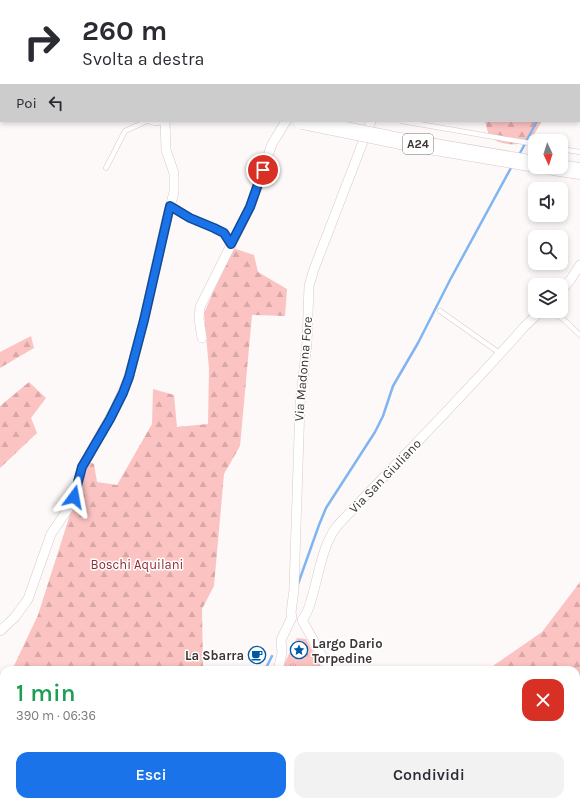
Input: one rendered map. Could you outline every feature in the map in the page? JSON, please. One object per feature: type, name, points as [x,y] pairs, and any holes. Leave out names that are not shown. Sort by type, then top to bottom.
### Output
[{"type":"highway","name":"A24","points":[[307,122],[400,141],[528,163]]},
{"type":"highway","name":"A24","points":[[357,122],[528,153]]},
{"type":"highway","points":[[568,159],[580,161]]},
{"type":"highway","points":[[568,169],[580,171]]},
{"type":"street","points":[[0,631],[15,617],[26,602],[51,534],[66,514],[73,500],[82,467],[110,419],[126,385],[144,320],[174,192],[174,176],[166,150],[165,122]]},
{"type":"street","points":[[202,338],[200,307],[252,202],[274,140],[285,122]]},
{"type":"street","name":"Via Madonna Fore","points":[[292,617],[300,410],[306,349],[309,286],[314,269],[371,122]]},
{"type":"street","points":[[568,285],[577,278],[580,265]]},
{"type":"street","name":"Via San Giuliano","points":[[302,620],[311,601],[326,546],[334,531],[534,318]]},
{"type":"street","points":[[279,666],[282,653],[281,640],[292,617],[302,620],[328,666]]},
{"type":"lane","points":[[106,168],[125,131],[146,122]]},
{"type":"lane","points":[[152,122],[165,122]]},
{"type":"lane","points":[[408,122],[528,143]]},
{"type":"lane","points":[[568,150],[580,152]]},
{"type":"lane","points":[[170,206],[190,218],[224,233],[231,244]]},
{"type":"lane","points":[[440,311],[500,354]]},
{"type":"lane","points":[[561,318],[580,335]]},
{"type":"green space","points":[[485,122],[541,122],[534,134],[528,134],[527,142],[506,144],[496,141],[490,136]]},
{"type":"green space","name":"Boschi Aquilani","points":[[233,248],[254,255],[258,272],[287,289],[285,316],[252,315],[240,446],[224,474],[214,586],[202,609],[203,666],[14,666],[38,615],[87,461],[94,464],[97,482],[117,485],[152,424],[153,389],[174,395],[177,427],[208,424],[209,369],[204,313]]},
{"type":"green space","points":[[31,336],[34,348],[0,368],[0,352]]},
{"type":"green space","points":[[29,382],[46,398],[31,418],[37,433],[0,468],[0,406]]},
{"type":"green space","points":[[580,582],[580,666],[493,666],[542,632]]},
{"type":"green space","name":"Largo Dario Torpedine","points":[[297,638],[306,639],[321,666],[283,666]]},
{"type":"waterway","points":[[519,155],[536,122]]},
{"type":"waterway","points":[[298,584],[326,508],[375,432],[383,416],[393,386],[418,343],[450,280],[512,166]]},
{"type":"waterway","points":[[267,666],[272,656]]},
{"type":"place","name":"Largo Dario Torpedine","points":[[299,650]]},
{"type":"place","name":"La Sbarra","points":[[257,655]]},
{"type":"route","points":[[74,497],[82,467],[110,419],[129,377],[144,320],[170,206],[190,218],[224,233],[231,244],[250,207],[263,170]]}]
